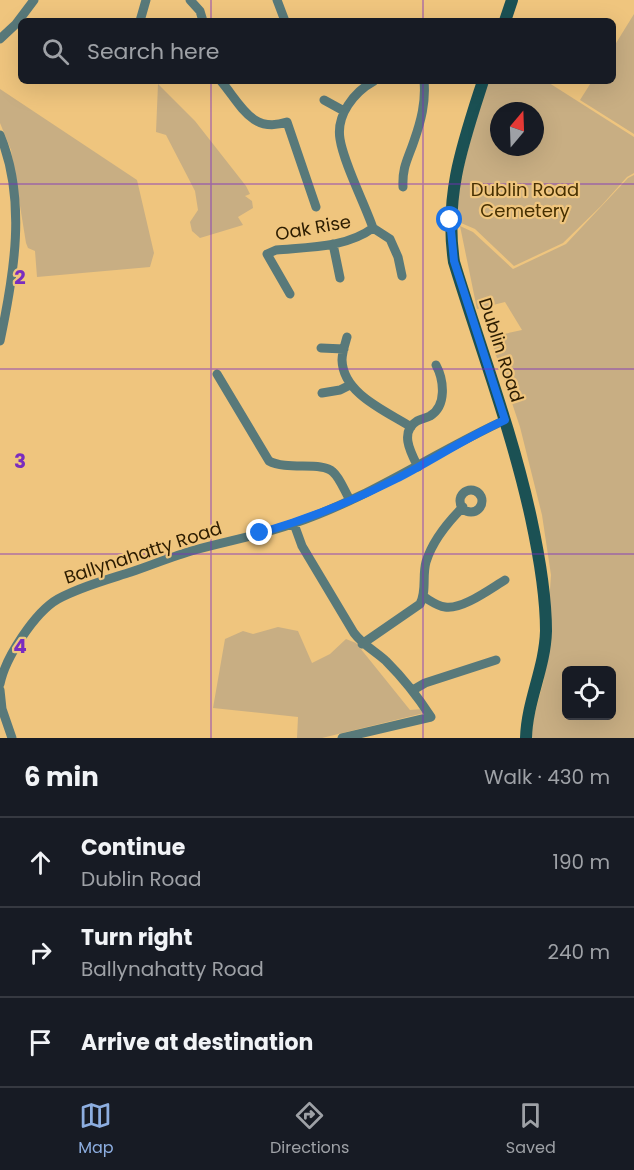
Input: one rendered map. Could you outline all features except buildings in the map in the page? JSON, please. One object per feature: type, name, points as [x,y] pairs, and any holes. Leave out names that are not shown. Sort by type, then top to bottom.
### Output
[{"type":"street","points":[[20,18],[34,0]]},
{"type":"street","points":[[141,18],[146,0]]},
{"type":"street","points":[[190,0],[200,11],[202,18]]},
{"type":"street","points":[[277,0],[284,18]]},
{"type":"street","points":[[506,18],[512,0]]},
{"type":"street","points":[[0,39],[18,21]]},
{"type":"street","points":[[224,84],[256,123],[275,126],[287,122],[316,207]]},
{"type":"street","points":[[370,84],[356,95],[344,111],[339,138],[373,228],[390,239],[398,257],[402,276]]},
{"type":"street","points":[[403,187],[402,170],[423,114],[424,84]]},
{"type":"street","name":"Dublin Road","points":[[482,84],[454,179],[450,239],[464,296],[525,489],[545,602],[546,632],[543,657],[528,718],[526,738]]},
{"type":"street","points":[[324,100],[344,111]]},
{"type":"street","points":[[0,135],[10,170],[16,213],[14,261],[0,341]]},
{"type":"street","name":"Oak Rise","points":[[290,294],[267,254],[276,250],[333,244],[363,236],[373,228]]},
{"type":"street","points":[[333,244],[340,278]]},
{"type":"street","points":[[347,337],[342,360],[346,381],[365,397],[411,427]]},
{"type":"street","points":[[321,348],[344,349]]},
{"type":"street","points":[[418,467],[408,449],[407,435],[416,422],[435,412],[439,406],[442,377],[436,365]]},
{"type":"street","points":[[217,375],[269,461],[292,467],[324,467],[333,472],[350,501]]},
{"type":"street","points":[[322,393],[340,390],[350,385]]},
{"type":"street","name":"Ballynahatty Road","points":[[0,684],[1,672],[21,639],[40,612],[57,600],[77,590],[159,561],[294,524],[350,501],[505,420]]},
{"type":"street","points":[[362,644],[420,604],[424,597],[426,563],[442,531],[463,507]]},
{"type":"street","points":[[294,524],[303,548],[354,633],[362,644],[386,661],[413,690],[431,717],[342,738]]},
{"type":"street","points":[[424,597],[448,608],[464,604],[505,580]]},
{"type":"street","points":[[413,690],[425,683],[496,660]]},
{"type":"street","points":[[0,690],[2,709],[12,738]]},
{"type":"green space","points":[[634,14],[634,134],[580,100],[590,84],[616,84],[616,43]]},
{"type":"green space","points":[[158,84],[195,121],[246,186],[250,194],[245,196],[252,201],[253,208],[238,217],[243,225],[200,238],[192,231],[190,222],[198,210],[195,191],[166,135],[156,132]]},
{"type":"green space","name":"Dublin Road Cemetery","points":[[485,84],[551,84],[634,137],[634,173],[627,177],[563,243],[514,266],[475,229],[454,220],[455,200]]},
{"type":"green space","points":[[0,89],[137,180],[154,253],[150,267],[37,277],[35,251],[28,248],[26,243],[11,150],[0,123]]},
{"type":"green space","points":[[634,175],[634,738],[531,738],[544,679],[551,575],[542,515],[520,427],[490,337],[522,330],[505,302],[477,309],[460,226],[473,232],[513,269],[566,244],[628,178]]},
{"type":"green space","points":[[278,627],[298,631],[312,663],[330,654],[346,639],[356,643],[410,710],[423,709],[424,713],[322,738],[297,738],[298,717],[213,708],[225,639],[243,631],[253,634]]},
{"type":"route","points":[[260,533],[294,524],[336,508],[394,480],[505,420],[454,261],[450,239],[450,220]]}]
